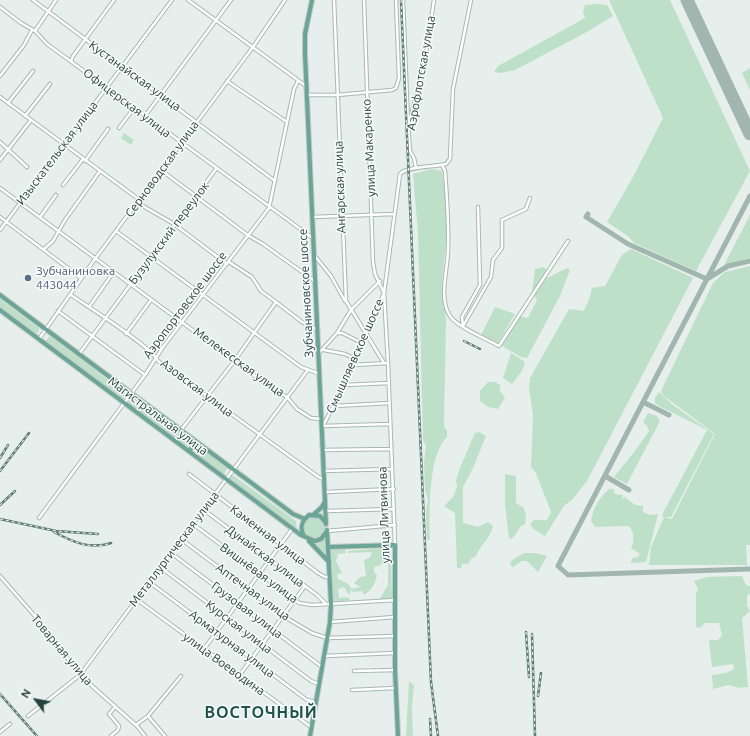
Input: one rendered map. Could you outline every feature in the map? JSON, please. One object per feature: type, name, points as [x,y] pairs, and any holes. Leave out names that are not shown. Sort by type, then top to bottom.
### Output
[{"type":"main road","points":[[307,87],[306,34],[312,0]]},
{"type":"main road","name":"Зубчаниновское шоссе","points":[[307,87],[327,511],[326,524]]},
{"type":"main road","name":"Магистральная улица","points":[[0,295],[181,430],[232,470],[293,514],[305,519]]},
{"type":"main road","name":"Магистральная улица","points":[[0,310],[226,480],[306,538]]},
{"type":"main road","points":[[189,451],[196,442]]},
{"type":"main road","points":[[326,499],[322,507],[313,515],[305,519],[301,527],[302,533],[329,562]]},
{"type":"main road","points":[[310,736],[328,638],[331,604],[326,524],[320,516],[313,515]]},
{"type":"main road","points":[[306,538],[311,541],[318,540],[323,537],[327,531]]},
{"type":"main road","points":[[328,547],[395,545]]},
{"type":"main road","name":"улица Литвинова","points":[[395,545],[395,670],[398,736]]},
{"type":"street","name":"Кустанайская улица","points":[[33,0],[197,121],[275,181]]},
{"type":"street","points":[[0,76],[56,0]]},
{"type":"street","points":[[71,61],[73,56],[114,0]]},
{"type":"street","name":"Изыскательская улица","points":[[0,230],[172,0]]},
{"type":"street","points":[[188,0],[307,87]]},
{"type":"street","points":[[145,116],[231,0]]},
{"type":"street","name":"Серноводская улица","points":[[38,339],[180,143],[253,47],[285,0]]},
{"type":"street","name":"Ангарская улица","points":[[334,0],[341,217],[346,301],[384,363]]},
{"type":"street","name":"улица Макаренко","points":[[364,0],[373,262],[375,274],[380,281],[384,293]]},
{"type":"street","points":[[308,95],[337,95],[392,90],[396,88],[399,78],[396,0]]},
{"type":"street","points":[[403,0],[408,125]]},
{"type":"street","name":"Аэрофлотская улица","points":[[416,168],[414,158],[410,151],[408,125],[422,72],[434,0]]},
{"type":"street","points":[[471,0],[453,89],[450,159],[446,164],[442,165],[445,171],[448,220],[448,252],[445,276],[447,311],[451,318],[499,346],[568,241]]},
{"type":"street","name":"Офицерская улица","points":[[0,7],[180,143],[314,239]]},
{"type":"street","points":[[8,103],[33,71]]},
{"type":"street","points":[[227,81],[287,122]]},
{"type":"street","name":"Аэропортовское шоссе","points":[[39,518],[157,359],[163,348],[269,208],[294,89],[298,81]]},
{"type":"street","points":[[26,116],[50,84]]},
{"type":"street","points":[[0,97],[65,144],[139,201],[143,206],[174,224],[228,263],[252,277],[261,291],[302,322],[318,330]]},
{"type":"street","points":[[119,128],[134,108]]},
{"type":"street","points":[[0,160],[31,120]]},
{"type":"street","points":[[63,185],[108,129]]},
{"type":"street","points":[[0,142],[27,167]]},
{"type":"street","name":"Смышляевское шоссе","points":[[323,426],[344,385],[384,293],[400,174],[416,168],[442,165]]},
{"type":"street","name":"Бузулукский переулок","points":[[79,354],[216,169]]},
{"type":"street","points":[[161,170],[249,236],[263,244],[316,283]]},
{"type":"street","points":[[44,249],[53,241],[65,220],[100,171]]},
{"type":"street","name":"Мелекесская улица","points":[[0,188],[114,273],[235,360],[266,385],[287,397],[297,409],[311,418],[322,419]]},
{"type":"street","points":[[40,217],[56,195]]},
{"type":"street","points":[[464,326],[491,277],[493,260],[502,248],[502,220],[526,209],[530,198]]},
{"type":"street","points":[[464,326],[462,317],[480,285],[478,207]]},
{"type":"street","points":[[313,217],[394,214]]},
{"type":"street","points":[[0,218],[44,249],[81,278]]},
{"type":"street","points":[[116,230],[307,371],[320,374]]},
{"type":"street","points":[[315,256],[346,301]]},
{"type":"street","points":[[89,307],[114,273]]},
{"type":"street","points":[[319,353],[324,350],[337,333],[351,310],[380,281]]},
{"type":"street","name":"улица Литвинова","points":[[384,293],[394,489],[395,545]]},
{"type":"street","name":"Азовская улица","points":[[71,295],[105,318],[157,359],[260,434],[301,466],[320,478],[325,478]]},
{"type":"street","points":[[126,334],[151,300]]},
{"type":"street","points":[[181,430],[235,360],[276,302]]},
{"type":"street","points":[[58,312],[92,335],[145,375]]},
{"type":"street","points":[[337,333],[342,333],[362,343]]},
{"type":"street","points":[[324,350],[345,354],[355,359]]},
{"type":"street","points":[[353,365],[388,363]]},
{"type":"street","name":"Металлургическая улица","points":[[28,716],[80,675],[181,539],[215,496],[232,470],[237,467],[307,371]]},
{"type":"street","points":[[344,385],[389,383]]},
{"type":"street","points":[[334,406],[390,404]]},
{"type":"street","points":[[323,426],[390,424]]},
{"type":"street","points":[[323,450],[391,449]]},
{"type":"street","points":[[324,471],[392,469]]},
{"type":"street","name":"Каменная улица","points":[[189,474],[215,496],[318,573],[325,577],[330,577]]},
{"type":"street","points":[[326,492],[394,489]]},
{"type":"street","points":[[327,511],[394,509]]},
{"type":"street","name":"Дунайская улица","points":[[204,510],[317,594],[325,604]]},
{"type":"street","name":"Вишнёвая улица","points":[[193,524],[294,601],[305,604],[331,604],[396,600]]},
{"type":"street","points":[[327,531],[395,525]]},
{"type":"street","points":[[204,648],[292,529]]},
{"type":"street","name":"Аптечная улица","points":[[181,539],[284,616],[312,633],[328,638]]},
{"type":"street","name":"Грузовая улица","points":[[171,553],[323,667]]},
{"type":"street","name":"Курская улица","points":[[160,567],[311,681],[319,685]]},
{"type":"street","name":"Товарная улица","points":[[0,576],[34,615],[80,675],[136,725],[145,736]]},
{"type":"street","name":"Арматурная улица","points":[[149,582],[307,700],[316,702]]},
{"type":"street","points":[[239,676],[305,586]]},
{"type":"street","name":"улица Воеводина","points":[[136,599],[204,648],[239,676],[312,728]]},
{"type":"street","points":[[330,622],[396,617]]},
{"type":"street","points":[[328,638],[395,636]]},
{"type":"street","points":[[325,656],[395,653]]},
{"type":"street","points":[[354,671],[395,670]]},
{"type":"street","points":[[136,725],[148,716],[182,676]]},
{"type":"street","points":[[352,690],[396,688]]},
{"type":"street","points":[[112,736],[118,730],[119,726],[109,714],[115,707]]},
{"type":"street","points":[[148,716],[164,736]]},
{"type":"street","points":[[0,732],[10,724]]},
{"type":"green space","points":[[609,0],[670,0],[750,171],[696,271],[634,243],[629,237],[607,222],[633,177],[663,118]]},
{"type":"green space","points":[[585,5],[607,5],[613,16],[585,33],[515,70],[500,73],[494,72],[498,66],[585,18],[583,11]]},
{"type":"green space","points":[[750,68],[750,90],[742,73]]},
{"type":"green space","points":[[124,133],[134,140],[131,145],[121,138]]},
{"type":"green space","points":[[431,169],[442,171],[446,197],[446,243],[442,281],[446,320],[444,424],[445,429],[447,430],[447,437],[441,445],[433,470],[430,500],[430,540],[427,540],[426,510],[428,500],[425,489],[424,462],[426,446],[423,440],[418,233],[413,174]]},
{"type":"green space","points":[[750,215],[750,258],[724,265]]},
{"type":"green space","points":[[631,249],[693,278],[587,481],[572,500],[564,506],[545,536],[533,529],[530,524],[534,520],[547,520],[551,512],[536,473],[531,467],[533,415],[529,388],[530,378],[569,309],[584,311],[592,288],[605,286],[622,255]]},
{"type":"green space","points":[[750,266],[750,545],[746,545],[747,565],[649,565],[651,547],[664,517],[672,519],[715,434],[664,396],[661,391],[713,283],[725,272]]},
{"type":"green space","points":[[543,267],[547,270],[547,278],[567,268],[570,270],[560,296],[527,358],[521,357],[502,346],[518,316],[528,318],[537,300],[532,292],[535,269]]},
{"type":"green space","points":[[0,299],[39,328],[38,333],[33,332],[0,308]]},
{"type":"green space","points":[[495,307],[515,314],[498,343],[481,335]]},
{"type":"green space","points":[[50,335],[127,395],[124,400],[46,341]]},
{"type":"green space","points":[[511,353],[525,362],[522,371],[512,384],[503,378]]},
{"type":"green space","points":[[488,382],[495,382],[500,385],[500,391],[505,398],[498,409],[488,407],[480,401],[480,391]]},
{"type":"green space","points":[[659,392],[673,405],[714,434],[671,517],[662,517],[707,430],[655,403],[655,398]]},
{"type":"green space","points":[[132,397],[192,442],[187,448],[127,403]]},
{"type":"green space","points":[[648,413],[657,416],[660,421],[627,484],[614,477],[649,431],[643,422]]},
{"type":"green space","points":[[479,432],[486,436],[473,468],[463,487],[463,523],[478,527],[488,522],[493,526],[490,534],[476,556],[471,559],[468,564],[462,564],[461,568],[457,568],[455,513],[444,506],[453,497],[457,487],[456,480],[460,468],[475,433]]},
{"type":"green space","points":[[206,451],[227,468],[223,476],[200,458]]},
{"type":"green space","points":[[231,474],[296,521],[297,530],[230,480],[229,477]]},
{"type":"green space","points":[[505,474],[516,476],[516,503],[524,508],[526,515],[525,524],[520,527],[513,538],[509,539],[505,504]]},
{"type":"green space","points":[[609,489],[613,489],[615,494],[623,495],[622,499],[625,497],[635,505],[643,506],[643,512],[650,515],[658,514],[646,562],[631,563],[632,558],[638,557],[640,554],[631,548],[633,537],[629,526],[595,527],[591,521],[597,504]]},
{"type":"green space","points":[[314,517],[322,520],[325,528],[322,536],[314,539],[306,536],[303,528],[306,520]]},
{"type":"green space","points":[[327,538],[327,553],[324,553],[314,543]]},
{"type":"green space","points":[[384,548],[391,550],[392,600],[382,600],[380,598],[388,585],[388,564],[384,562],[381,565],[374,567],[374,572],[377,575],[373,586],[367,593],[364,595],[362,591],[353,592],[351,590],[349,595],[344,587],[338,589],[339,598],[348,597],[350,600],[337,602],[332,601],[330,554],[332,549],[344,549],[346,551],[345,553],[338,554],[336,561],[342,573],[337,574],[338,579],[347,583],[352,589],[360,587],[354,583],[360,577],[366,576],[364,560],[369,558],[372,554],[370,552],[348,553],[348,551]]},
{"type":"green space","points":[[524,553],[535,553],[547,556],[538,572],[527,561],[522,561],[513,567],[510,564],[512,560]]},
{"type":"green space","points":[[742,576],[746,585],[750,586],[750,594],[747,595],[747,606],[750,611],[742,618],[748,687],[740,688],[729,685],[713,689],[712,675],[726,673],[734,669],[733,664],[712,667],[709,640],[718,640],[722,635],[719,623],[705,623],[700,628],[696,627],[696,594],[698,589],[694,581],[707,577]]},
{"type":"green space","points":[[409,681],[414,685],[412,706],[413,736],[406,736]]},
{"type":"taxiway","points":[[750,196],[558,566],[568,575],[750,569]]},
{"type":"taxiway","points":[[588,214],[586,217],[628,244],[707,279],[728,266],[750,261]]},
{"type":"taxiway","points":[[643,402],[669,415]]},
{"type":"taxiway","points":[[605,476],[629,490]]},
{"type":"runway","points":[[687,0],[750,134]]},
{"type":"railway","points":[[401,0],[431,682],[438,736]]},
{"type":"railway","points":[[464,341],[480,349]]},
{"type":"railway","points":[[0,471],[29,433]]},
{"type":"railway","points":[[0,458],[8,445]]},
{"type":"railway","points":[[0,505],[15,491]]},
{"type":"railway","points":[[0,519],[56,531],[98,534]]},
{"type":"railway","points":[[54,532],[82,544],[96,546],[111,543]]},
{"type":"railway","points":[[526,632],[529,677]]},
{"type":"railway","points":[[532,634],[535,736]]},
{"type":"railway","points":[[538,696],[541,673]]},
{"type":"railway","points":[[0,694],[37,736]]},
{"type":"railway","points":[[430,719],[431,736]]},
{"type":"place","name":"Зубчаниновка 443044","points":[[28,278]]},
{"type":"district","name":"ВОСТОЧНЫЙ","points":[[261,713]]}]
